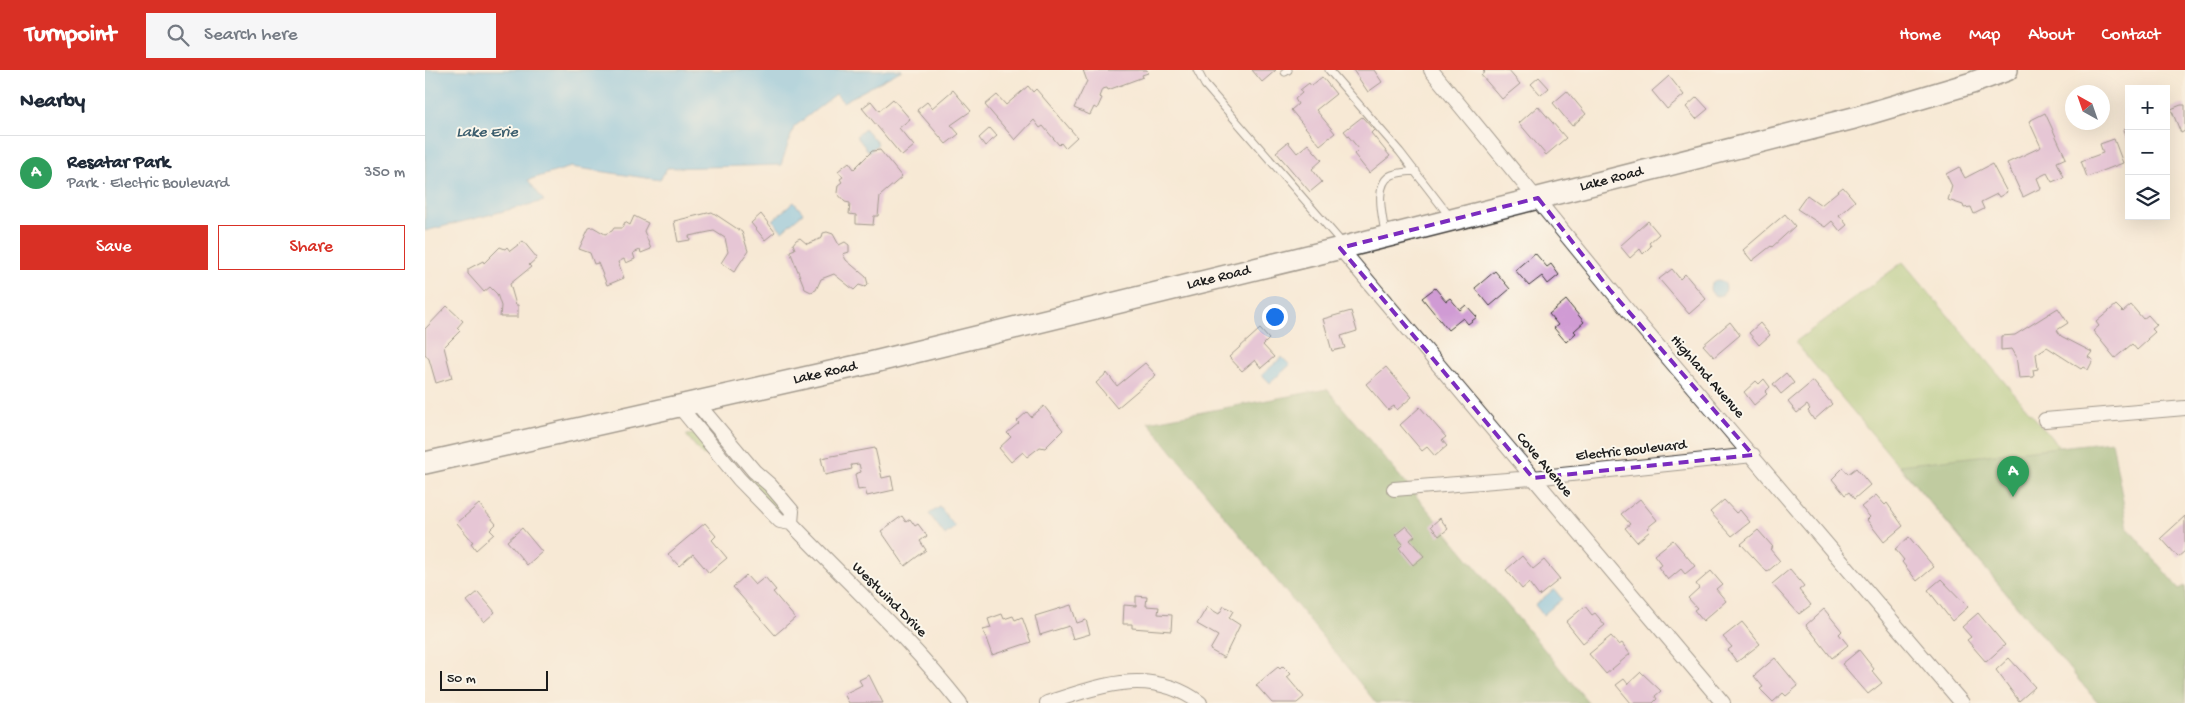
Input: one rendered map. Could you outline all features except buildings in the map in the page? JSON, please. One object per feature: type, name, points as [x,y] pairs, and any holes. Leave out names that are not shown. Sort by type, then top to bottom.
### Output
[{"type":"main road","name":"Lake Road","points":[[425,463],[866,364],[1343,247],[1854,118],[1972,83],[2007,70]]},
{"type":"street","name":"Highland Avenue","points":[[1431,70],[1538,198],[1617,298],[1753,455],[1962,703]]},
{"type":"street","name":"Cove Avenue","points":[[1343,247],[1533,478],[1723,703]]},
{"type":"street","name":"Westwind Drive","points":[[688,404],[770,485],[792,511],[791,523],[916,650],[960,703]]},
{"type":"street","points":[[2045,420],[2185,408]]},
{"type":"street","name":"Electric Boulevard","points":[[1394,489],[1533,478],[1753,455]]},
{"type":"street","points":[[1047,703],[1106,684],[1126,682],[1159,684],[1181,691],[1200,703]]},
{"type":"lane","points":[[1197,70],[1205,85],[1343,247]]},
{"type":"lane","points":[[1329,70],[1415,171],[1451,220]]},
{"type":"lane","points":[[1385,236],[1381,198],[1384,183],[1391,175],[1415,171]]},
{"type":"highlighted area","points":[[1538,198],[1610,290],[1753,455],[1533,478],[1340,248]]},
{"type":"green space","points":[[1903,262],[2179,589],[2185,588],[2185,703],[2098,703],[1795,342]]},
{"type":"green space","points":[[1327,389],[1589,703],[1376,703],[1148,422]]},
{"type":"green space","points":[[709,433],[747,476],[764,486],[791,518],[775,511]]},
{"type":"green space","points":[[695,434],[711,453],[703,456],[686,435]]},
{"type":"green space","points":[[2112,441],[2128,528],[2179,589],[2185,586],[2185,703],[2098,703],[1899,465]]},
{"type":"water","name":"Lake Erie","points":[[425,70],[902,70],[843,102],[836,94],[794,127],[781,165],[667,168],[660,180],[571,167],[528,180],[544,201],[425,231]]},
{"type":"water","points":[[865,129],[878,144],[869,152],[856,136]]},
{"type":"water","points":[[794,202],[803,213],[782,231],[773,220]]},
{"type":"water","points":[[1718,280],[1724,282],[1726,288],[1724,294],[1718,296],[1712,294],[1710,288],[1712,282]]},
{"type":"water","points":[[1282,357],[1290,365],[1270,383],[1262,375]]},
{"type":"water","points":[[940,507],[955,527],[945,535],[929,514]]},
{"type":"water","points":[[1554,589],[1562,599],[1543,615],[1535,605]]},
{"type":"place","name":"Resatar Park","points":[[2013,497]]}]
